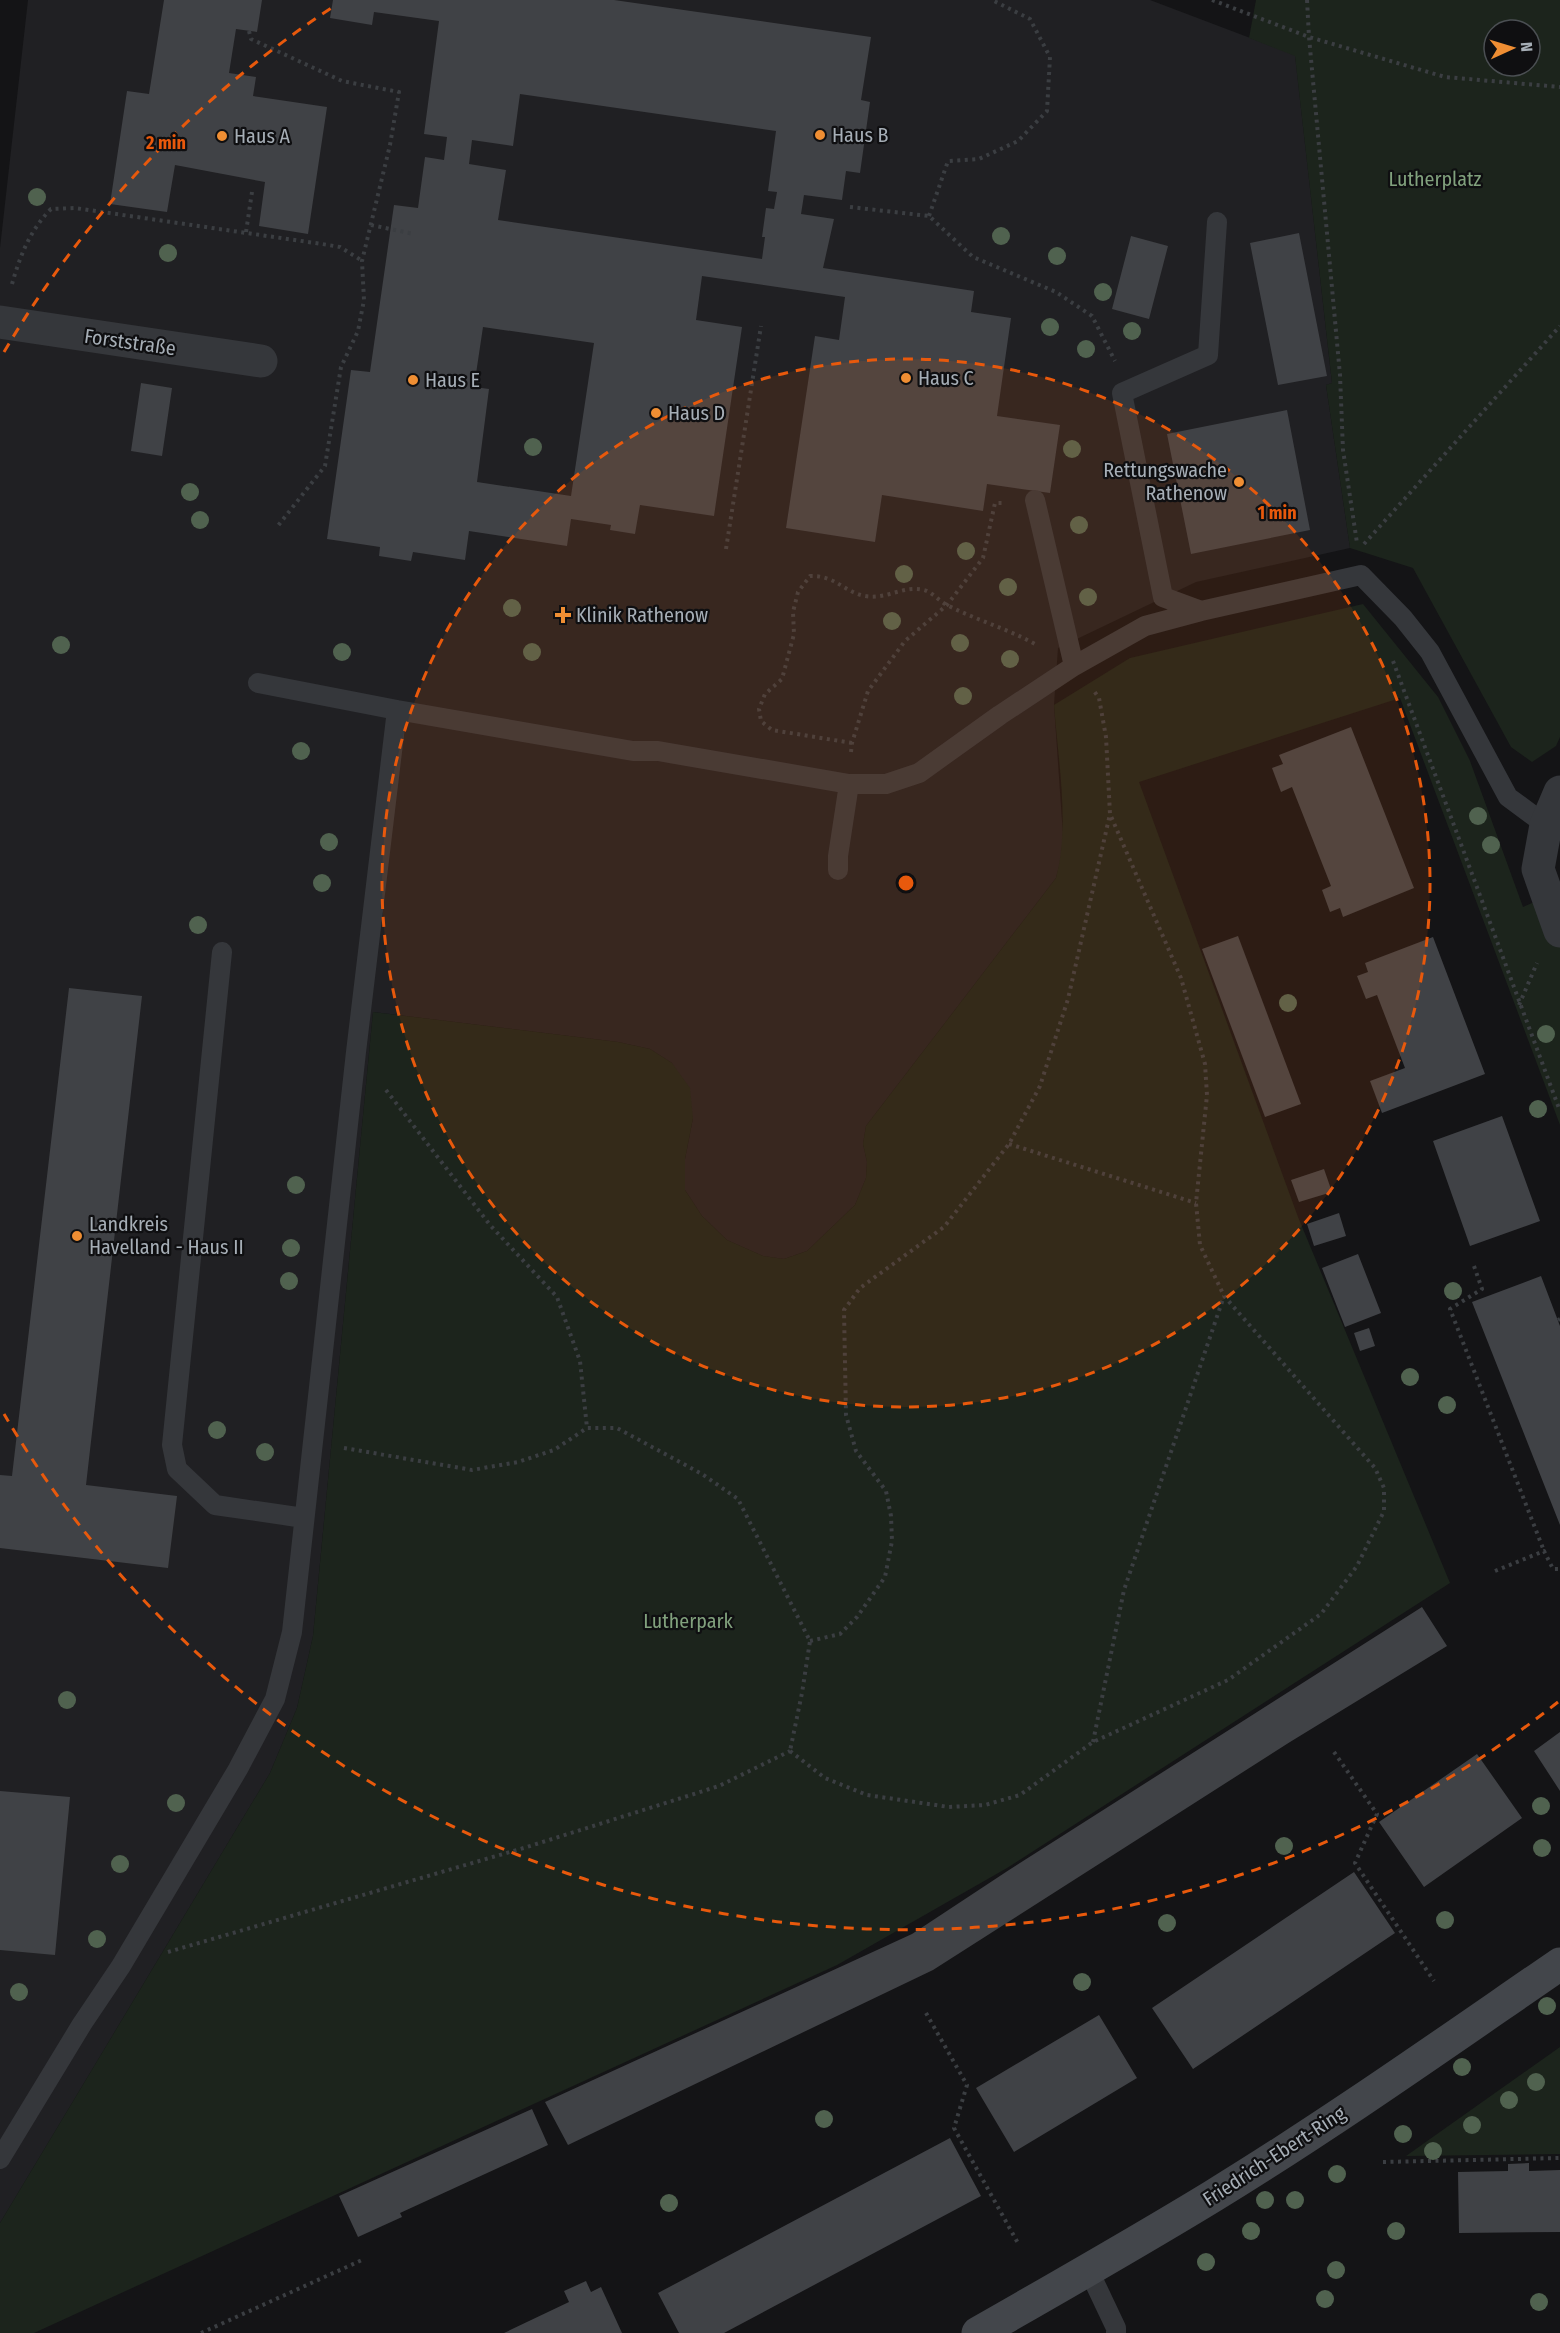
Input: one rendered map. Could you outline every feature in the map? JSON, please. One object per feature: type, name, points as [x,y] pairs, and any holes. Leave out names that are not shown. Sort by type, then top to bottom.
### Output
[{"type":"main road","name":"Friedrich-Ebert-Ring","points":[[978,2333],[1089,2271],[1215,2195],[1379,2088],[1560,1964]]},
{"type":"street","name":"Forststraße","points":[[1,322],[261,361]]},
{"type":"street","points":[[1550,944],[1538,869],[1546,825],[1560,792]]},
{"type":"lane","points":[[1201,611],[1163,597],[1122,393],[1208,355],[1217,222]]},
{"type":"lane","points":[[1035,500],[1074,666]]},
{"type":"lane","points":[[258,683],[633,751],[658,751],[849,783],[886,784],[919,773],[1074,666],[1145,626],[1361,575],[1403,618],[1431,652],[1508,797],[1546,825]]},
{"type":"lane","points":[[0,2159],[82,2024],[121,1966],[238,1769],[275,1699],[292,1632],[356,1052],[397,710]]},
{"type":"lane","points":[[838,870],[849,783]]},
{"type":"lane","points":[[222,952],[172,1445],[177,1469],[215,1505],[304,1518]]},
{"type":"lane","points":[[1089,2271],[1116,2328],[1116,2333]]},
{"type":"path","points":[[929,216],[948,161],[979,159],[1018,141],[1047,111],[1050,57],[1030,19],[992,0]]},
{"type":"path","points":[[1212,0],[1309,37],[1445,77],[1560,87]]},
{"type":"path","points":[[1307,0],[1340,375],[1343,450],[1358,550],[1560,326]]},
{"type":"path","points":[[249,31],[251,39],[342,81],[399,92],[390,145],[362,261],[364,300],[358,331],[342,367],[325,466],[277,526]]},
{"type":"path","points":[[246,232],[252,192]]},
{"type":"path","points":[[850,207],[929,216],[974,257],[1056,292],[1092,316],[1116,362],[1122,393]]},
{"type":"path","points":[[1,322],[18,262],[37,223],[51,209],[75,208],[340,247],[362,261]]},
{"type":"path","points":[[371,225],[414,234]]},
{"type":"path","points":[[726,549],[761,326]]},
{"type":"path","points":[[849,783],[852,743],[868,692],[905,641],[947,605],[983,558],[995,503],[1035,500]]},
{"type":"path","points":[[810,1641],[840,1634],[857,1617],[885,1577],[892,1541],[891,1516],[886,1491],[856,1451],[846,1415],[844,1310],[860,1288],[944,1227],[1008,1144],[1040,1086],[1068,999],[1110,814],[1106,737],[1099,698],[1074,666],[1010,630],[947,605],[925,590],[903,590],[880,598],[862,596],[823,576],[810,576],[798,592],[793,612],[794,634],[782,679],[765,694],[759,709],[761,721],[772,730],[852,743]]},
{"type":"path","points":[[1392,658],[1560,1111]]},
{"type":"path","points":[[790,1751],[825,1778],[867,1795],[949,1807],[985,1805],[1020,1795],[1093,1742],[1228,1680],[1321,1614],[1357,1566],[1384,1511],[1384,1488],[1375,1468],[1224,1296],[1200,1245],[1196,1203],[1207,1095],[1205,1064],[1181,978],[1110,814]]},
{"type":"path","points":[[1520,1005],[1550,944]]},
{"type":"path","points":[[356,1052],[490,1225],[557,1297],[580,1361],[587,1428]]},
{"type":"path","points":[[1008,1144],[1196,1203]]},
{"type":"path","points":[[1474,1266],[1482,1289],[1450,1309],[1544,1551],[1553,1569],[1560,1569]]},
{"type":"path","points":[[1093,1742],[1124,1590],[1224,1296]]},
{"type":"path","points":[[314,1441],[383,1456],[472,1470],[518,1462],[554,1450],[587,1428],[617,1428],[702,1474],[738,1498],[810,1641],[790,1751]]},
{"type":"path","points":[[1496,1570],[1544,1551]]},
{"type":"path","points":[[121,1966],[527,1847],[719,1786],[790,1751]]},
{"type":"path","points":[[1334,1752],[1377,1814],[1354,1863],[1434,1981]]},
{"type":"path","points":[[926,2013],[967,2085],[954,2128],[1019,2245]]},
{"type":"path","points":[[1383,2162],[1560,2157]]},
{"type":"path","points":[[201,2333],[362,2260]]},
{"type":"shaded area","name":"Klinik Rathenow","points":[[28,0],[1150,0],[1295,55],[1332,383],[1326,385],[1350,548],[1196,582],[1058,648],[1054,705],[1063,835],[1061,859],[1056,878],[866,1126],[863,1144],[867,1162],[866,1178],[855,1205],[807,1251],[784,1259],[763,1256],[727,1240],[702,1216],[685,1190],[685,1159],[693,1118],[672,1063],[650,1049],[618,1042],[373,1012],[313,1636],[297,1708],[270,1773],[0,2223],[0,248]]},
{"type":"green space","name":"Lutherplatz","points":[[1256,0],[1560,0],[1560,737],[1556,746],[1532,762],[1511,747],[1413,568],[1350,548],[1326,385],[1332,383],[1295,56],[1249,38]]},
{"type":"green space","name":"Lutherpark","points":[[1363,604],[1438,697],[1470,761],[1523,907],[1560,891],[1560,1125],[1400,698],[1139,782],[1298,1217],[1450,1583],[1007,1868],[837,1965],[34,2333],[0,2333],[0,2223],[270,1773],[297,1708],[313,1636],[373,1012],[618,1042],[650,1049],[672,1063],[690,1088],[693,1118],[685,1159],[685,1190],[702,1216],[727,1240],[763,1256],[784,1259],[807,1251],[855,1205],[866,1178],[867,1162],[863,1144],[866,1126],[1056,878],[1063,815],[1054,705],[1130,658]]},
{"type":"green space","points":[[1560,2047],[1560,2154],[1406,2156]]},
{"type":"building","name":"Haus A","points":[[164,0],[262,0],[257,32],[236,29],[229,73],[256,77],[253,96],[327,107],[308,234],[259,226],[265,182],[175,165],[167,212],[110,204],[127,91],[149,94]]},
{"type":"building","points":[[333,0],[614,0],[871,37],[861,100],[870,102],[860,173],[846,171],[842,200],[804,195],[801,214],[834,219],[823,268],[974,291],[971,312],[1011,318],[997,416],[1060,425],[1050,493],[987,484],[983,511],[882,495],[875,542],[786,528],[815,336],[839,340],[845,297],[702,276],[696,320],[742,327],[714,516],[640,505],[635,534],[610,530],[611,525],[571,519],[567,546],[469,531],[465,560],[413,552],[411,561],[379,556],[380,547],[327,539],[351,370],[370,372],[394,205],[418,208],[425,157],[444,160],[447,137],[424,134],[439,21],[374,12],[372,25],[330,18]],"holes":[[[520,94],[776,131],[768,191],[777,192],[774,209],[766,208],[762,259],[498,220],[506,170],[469,164],[472,140],[513,146]],[[483,327],[594,343],[571,496],[477,482],[489,389],[474,387]]]},
{"type":"building","points":[[1299,233],[1327,376],[1278,385],[1250,243]]},
{"type":"building","points":[[1131,236],[1168,246],[1149,319],[1112,309]]},
{"type":"building","points":[[141,383],[172,388],[162,456],[131,451]]},
{"type":"building","name":"Rettungswache Rathenow","points":[[1287,410],[1310,530],[1191,554],[1167,434]]},
{"type":"building","points":[[1351,727],[1414,888],[1343,917],[1340,908],[1330,912],[1322,890],[1331,886],[1292,787],[1281,792],[1272,768],[1283,764],[1279,755]]},
{"type":"building","points":[[1238,936],[1301,1104],[1265,1117],[1202,949]]},
{"type":"building","points":[[1433,937],[1485,1074],[1382,1113],[1370,1081],[1405,1068],[1377,995],[1366,999],[1357,976],[1368,972],[1365,963]]},
{"type":"building","name":"Landkreis Havelland - Haus II","points":[[69,988],[142,996],[86,1485],[177,1496],[168,1568],[0,1548],[0,1475],[12,1476]]},
{"type":"building","points":[[1502,1116],[1540,1221],[1470,1246],[1433,1141]]},
{"type":"building","points":[[1324,1169],[1332,1192],[1299,1202],[1291,1180]]},
{"type":"building","points":[[1339,1213],[1346,1236],[1314,1246],[1307,1224]]},
{"type":"building","points":[[1358,1254],[1381,1313],[1345,1327],[1322,1268]]},
{"type":"building","points":[[1541,1276],[1560,1326],[1560,1525],[1472,1302]]},
{"type":"building","points":[[1369,1328],[1375,1346],[1360,1351],[1354,1333]]},
{"type":"building","points":[[1422,1607],[1447,1646],[1290,1742],[933,1970],[568,2145],[545,2102],[912,1934]]},
{"type":"building","points":[[1560,1732],[1560,1791],[1534,1751]]},
{"type":"building","points":[[1477,1754],[1522,1818],[1424,1887],[1379,1822]]},
{"type":"building","points":[[0,1791],[70,1797],[55,1955],[0,1950]]},
{"type":"building","points":[[1354,1872],[1395,1933],[1193,2069],[1152,2008]]},
{"type":"building","points":[[1099,2015],[1137,2078],[1014,2152],[976,2088]]},
{"type":"building","points":[[532,2109],[548,2145],[400,2213],[402,2217],[358,2237],[339,2196]]},
{"type":"building","points":[[950,2138],[981,2196],[724,2333],[679,2333],[658,2293]]},
{"type":"building","points":[[1529,2163],[1529,2171],[1560,2170],[1560,2232],[1459,2233],[1458,2172],[1508,2171],[1508,2164]]},
{"type":"building","points":[[586,2281],[591,2292],[601,2287],[622,2333],[504,2333],[569,2302],[564,2291]]},
{"type":"place","name":"Haus B","points":[[820,135]]},
{"type":"place","name":"Haus A","points":[[222,136]]},
{"type":"place","name":"Haus C","points":[[906,378]]},
{"type":"place","name":"Haus E","points":[[413,380]]},
{"type":"place","name":"Haus D","points":[[656,413]]},
{"type":"place","name":"Rettungswache Rathenow","points":[[1239,482]]},
{"type":"place","name":"Klinik Rathenow","points":[[563,615]]},
{"type":"place","name":"Landkreis Havelland - Haus II","points":[[77,1236]]}]
